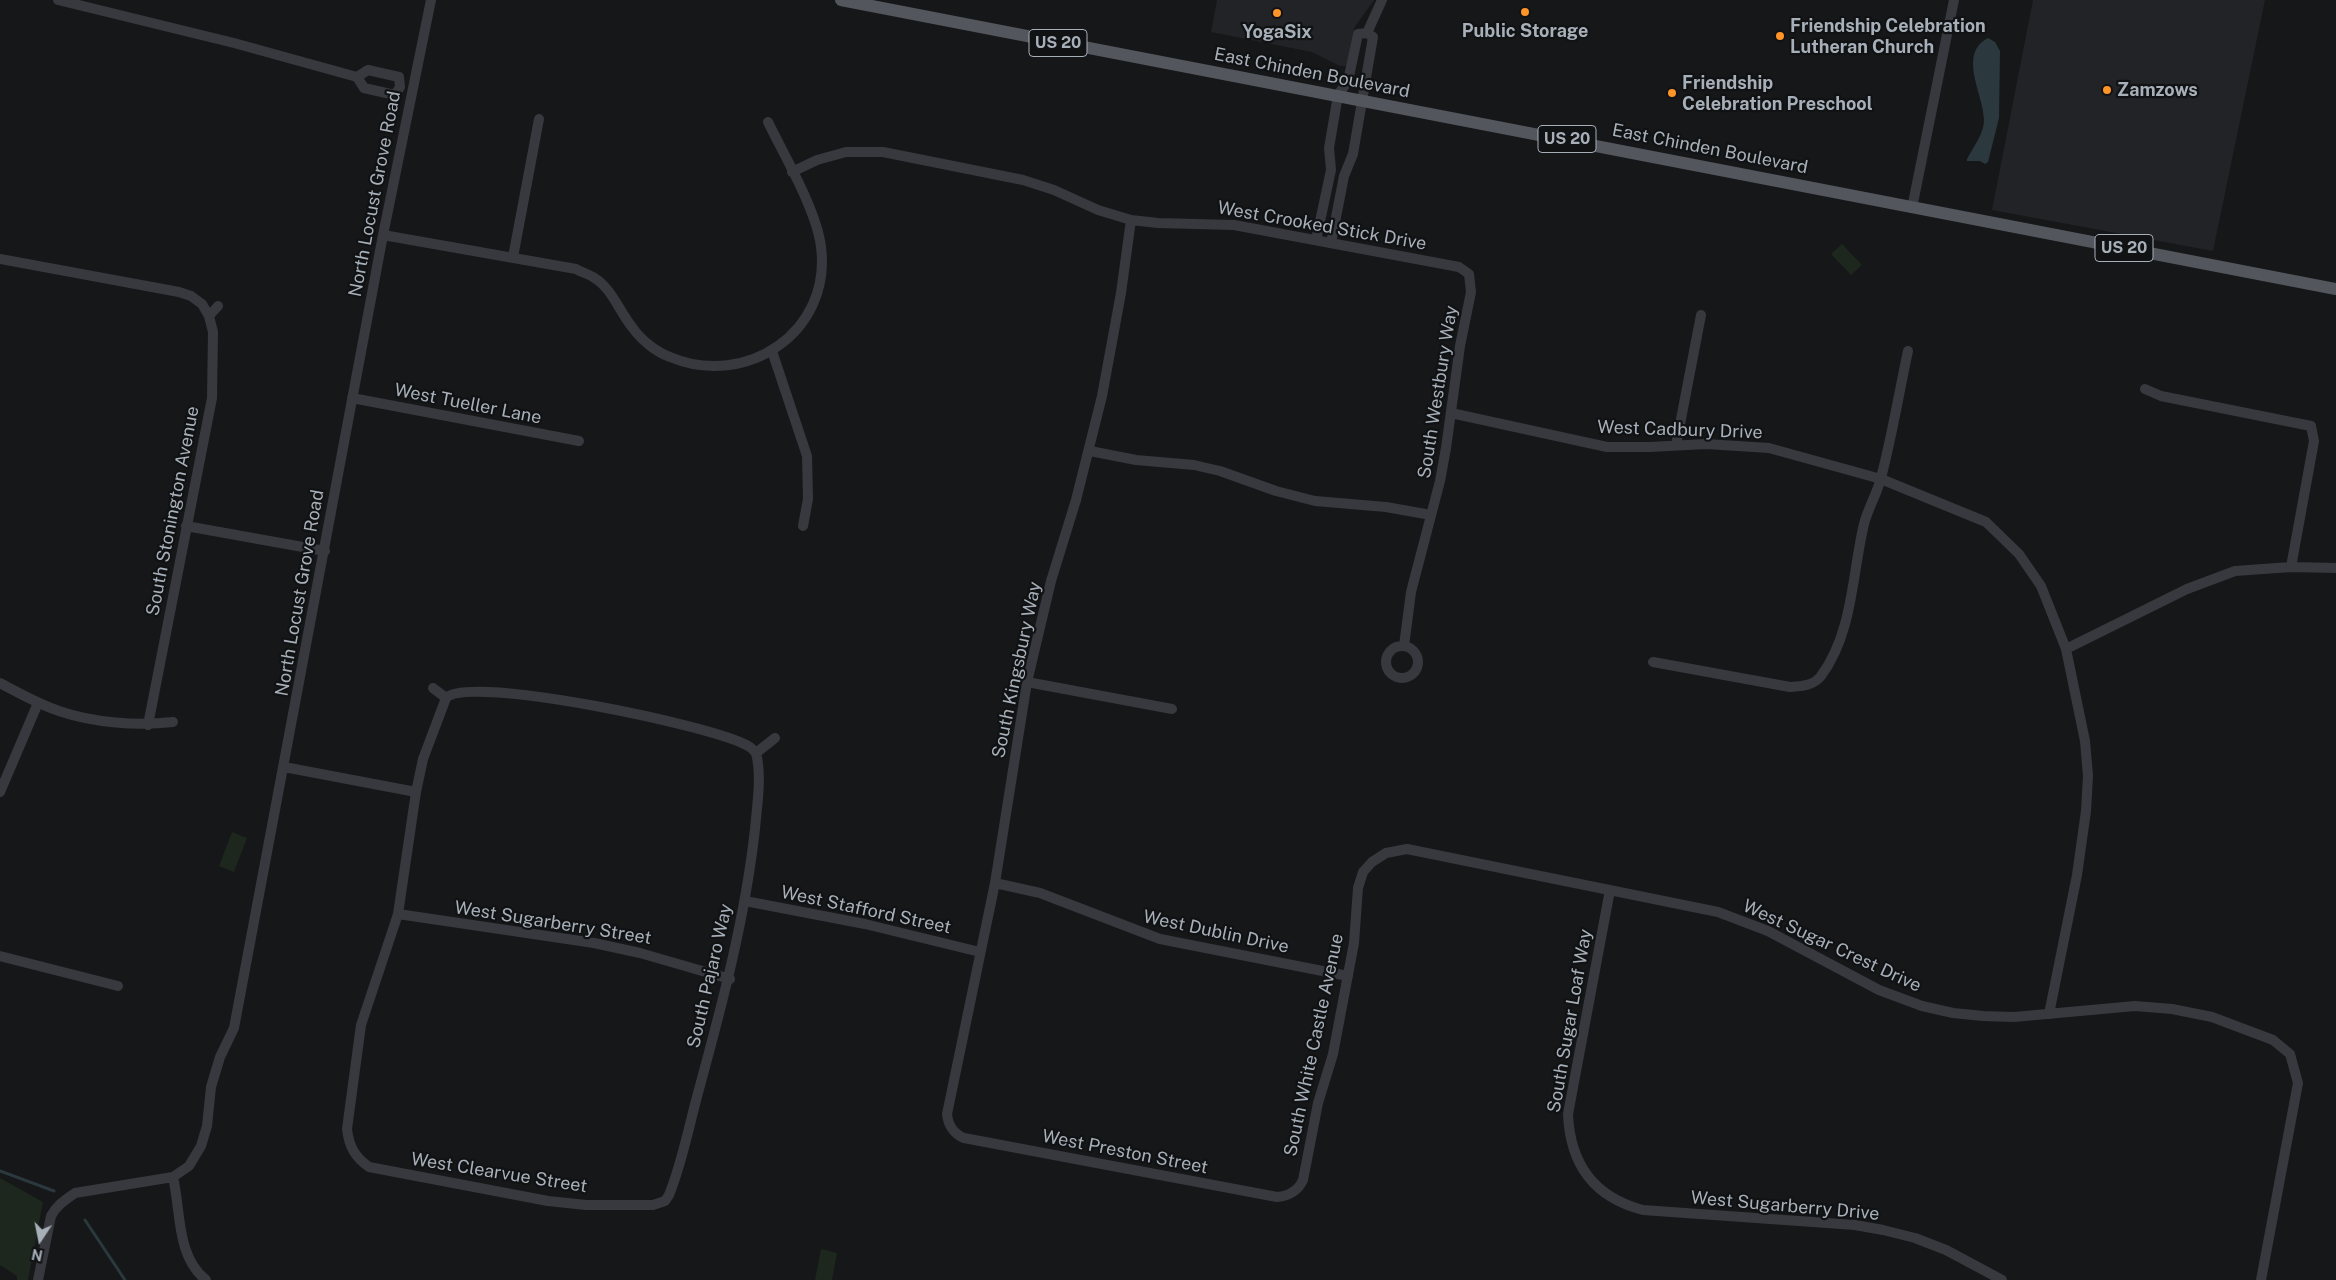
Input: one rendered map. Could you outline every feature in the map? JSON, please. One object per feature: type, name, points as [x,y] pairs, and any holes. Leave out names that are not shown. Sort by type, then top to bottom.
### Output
[{"type":"main road","name":"East Chinden Boulevard","points":[[841,0],[2336,289]]},
{"type":"street","points":[[58,0],[234,43],[358,77],[364,88],[395,95],[400,87],[399,77],[368,70],[358,77]]},
{"type":"street","name":"North Locust Grove Road","points":[[173,1177],[189,1166],[200,1146],[206,1126],[211,1087],[220,1057],[234,1028],[383,235],[431,0]]},
{"type":"street","points":[[1367,32],[1382,0]]},
{"type":"street","points":[[1912,208],[1954,0]]},
{"type":"street","points":[[1316,240],[1331,170],[1330,148],[1338,95],[1348,81],[1358,34],[1367,32]]},
{"type":"street","points":[[1331,243],[1344,176],[1353,154],[1373,37],[1367,32]]},
{"type":"street","points":[[400,87],[412,89]]},
{"type":"street","points":[[513,257],[539,118]]},
{"type":"street","points":[[383,235],[576,269],[593,277],[608,290],[632,328],[650,345],[669,357],[690,364],[718,367],[740,365],[772,351],[794,332],[806,316],[816,296],[822,271],[820,237],[768,122]]},
{"type":"street","name":"West Crooked Stick Drive","points":[[792,172],[817,160],[838,154],[864,151],[883,152],[1023,180],[1054,190],[1098,210],[1131,220],[1158,223],[1234,225],[1459,267],[1468,274]]},
{"type":"street","name":"South Kingsbury Way","points":[[953,1128],[948,1122],[947,1114],[995,883],[1028,682],[1051,581],[1090,451],[1121,293],[1131,220]]},
{"type":"street","points":[[0,259],[179,292],[191,296],[202,304],[209,316],[218,306]]},
{"type":"street","name":"South Westbury Way","points":[[1404,646],[1411,592],[1440,481],[1452,414],[1459,355],[1471,292],[1468,274]]},
{"type":"street","points":[[1676,445],[1701,315]]},
{"type":"street","name":"South Stonington Avenue","points":[[148,725],[186,526],[210,413],[212,332],[209,316]]},
{"type":"street","points":[[772,351],[807,456],[808,499],[802,526]]},
{"type":"street","points":[[1653,662],[1790,687],[1807,686],[1815,682],[1836,652],[1845,624],[1864,522],[1881,479],[1908,352]]},
{"type":"street","points":[[2145,390],[2161,396],[2312,426],[2314,441],[2292,567]]},
{"type":"street","name":"West Tueller Lane","points":[[352,398],[579,441]]},
{"type":"street","name":"West Cadbury Drive","points":[[1452,414],[1607,447],[1706,444],[1769,448],[1881,479],[1986,522],[2019,554],[2040,586],[2066,649],[2085,741],[2087,794],[2077,875],[2049,1014]]},
{"type":"street","points":[[1090,451],[1136,460],[1194,465],[1220,470],[1276,491],[1315,501],[1378,506],[1431,515]]},
{"type":"street","points":[[186,526],[325,551]]},
{"type":"street","points":[[2066,649],[2186,590],[2235,572],[2292,567],[2336,568]]},
{"type":"street","points":[[1028,682],[1172,709]]},
{"type":"street","points":[[0,683],[38,703],[82,717],[148,725],[174,722]]},
{"type":"street","points":[[433,688],[446,698]]},
{"type":"street","points":[[398,914],[416,792],[424,759],[446,698],[459,692],[590,704],[715,734],[748,746],[756,753],[775,738]]},
{"type":"street","points":[[0,792],[38,703]]},
{"type":"street","name":"South Pajaro Way","points":[[665,1201],[671,1190],[730,979],[745,901],[757,810],[759,765],[756,753]]},
{"type":"street","points":[[284,767],[416,792]]},
{"type":"street","name":"West Sugar Crest Drive","points":[[1386,853],[1407,849],[1698,906],[1737,918],[1768,931],[1879,990],[1922,1006],[1983,1016],[2014,1017],[2136,1006],[2172,1008],[2212,1017],[2272,1040],[2290,1054],[2298,1083],[2261,1280]]},
{"type":"street","name":"South White Castle Avenue","points":[[1294,1191],[1300,1187],[1303,1180],[1318,1103],[1333,1054],[1354,943],[1358,888],[1363,872],[1372,862],[1386,853]]},
{"type":"street","name":"West Dublin Drive","points":[[995,883],[1040,893],[1160,939],[1348,976]]},
{"type":"street","name":"South Sugar Loaf Way","points":[[1593,1183],[1580,1164],[1572,1147],[1568,1114],[1610,890]]},
{"type":"street","name":"West Stafford Street","points":[[745,901],[866,924],[980,952]]},
{"type":"street","name":"West Sugarberry Street","points":[[398,914],[594,943],[640,953],[730,979]]},
{"type":"street","name":"West Clearvue Street","points":[[398,914],[362,1025],[357,1048],[347,1129],[348,1141],[360,1161],[380,1171],[548,1201],[586,1205],[653,1205],[665,1201]]},
{"type":"street","points":[[0,956],[118,986]]},
{"type":"street","name":"West Preston Street","points":[[953,1128],[957,1135],[964,1138],[1267,1196],[1286,1196],[1294,1191]]},
{"type":"street","points":[[38,1280],[52,1216],[56,1207],[75,1193],[173,1177],[178,1198],[179,1220],[187,1252],[190,1261],[206,1280]]},
{"type":"street","name":"West Sugarberry Drive","points":[[1593,1183],[1621,1203],[1642,1210],[1855,1225],[1891,1232],[1946,1250],[2002,1280]]},
{"type":"shaded area","points":[[1217,0],[1374,0],[1354,28],[1347,66],[1340,66],[1312,52],[1211,32]]},
{"type":"shaded area","points":[[2033,0],[2265,0],[2213,251],[1992,210]]},
{"type":"shaded area","points":[[1988,38],[1995,42],[2000,51],[1999,118],[1988,162],[1985,164],[1980,161],[1967,161],[1967,159],[1984,125],[1983,110],[1974,76],[1974,54],[1979,45]]},
{"type":"shaded area","points":[[1842,244],[1862,265],[1851,275],[1831,254]]},
{"type":"shaded area","points":[[232,832],[247,838],[234,872],[219,866]]},
{"type":"shaded area","points":[[0,1178],[43,1202],[28,1280],[17,1280],[17,1276],[0,1265]]},
{"type":"shaded area","points":[[821,1249],[837,1253],[832,1280],[815,1280]]},
{"type":"waterway","points":[[0,1171],[54,1191]]},
{"type":"waterway","points":[[85,1220],[125,1280]]},
{"type":"place","name":"Public Storage","points":[[1525,12]]},
{"type":"place","name":"YogaSix","points":[[1277,13]]},
{"type":"place","name":"Friendship Celebration Lutheran Church","points":[[1780,36]]},
{"type":"place","name":"Zamzows","points":[[2107,90]]},
{"type":"place","name":"Friendship Celebration Preschool","points":[[1672,93]]}]
